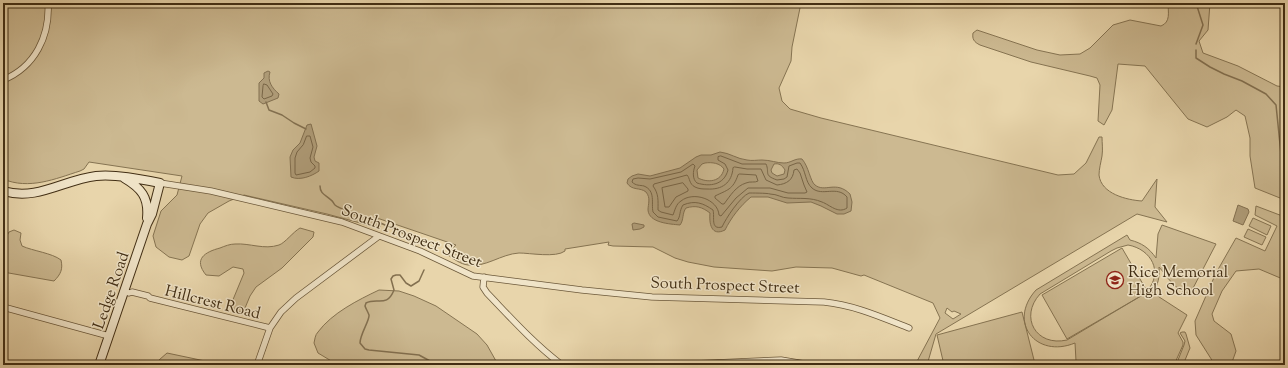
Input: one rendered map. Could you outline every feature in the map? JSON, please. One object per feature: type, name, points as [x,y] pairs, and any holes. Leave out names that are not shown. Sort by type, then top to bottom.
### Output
[{"type":"street","points":[[3,80],[21,70],[33,58],[40,48],[47,26],[48,3]]},
{"type":"street","name":"South Prospect Street","points":[[3,191],[22,194],[34,193],[46,191],[90,177],[103,175],[132,177],[211,191],[342,222],[420,251],[468,274],[582,290],[652,297],[767,299],[831,302],[850,307],[909,328]]},
{"type":"street","name":"Ledge Road","points":[[121,177],[135,184],[143,193],[147,203],[147,224]]},
{"type":"street","name":"Ledge Road","points":[[99,365],[127,292],[147,224],[152,214],[160,183]]},
{"type":"street","points":[[257,365],[270,328],[281,312],[296,298],[379,236]]},
{"type":"street","points":[[484,277],[483,287],[486,293],[528,336],[546,353],[562,365]]},
{"type":"street","name":"Hillcrest Road","points":[[127,292],[131,295],[147,299],[150,298],[270,328]]},
{"type":"street","points":[[3,307],[109,336]]},
{"type":"street","points":[[667,365],[781,360],[811,365]]},
{"type":"shaded area","points":[[3,3],[801,3],[792,47],[791,61],[779,88],[782,101],[790,109],[821,118],[1058,175],[1074,174],[1086,163],[1099,137],[1102,137],[1102,153],[1099,175],[1104,187],[1116,195],[1142,201],[1157,179],[1155,207],[1167,222],[1137,214],[936,334],[927,365],[915,365],[940,318],[933,303],[864,275],[861,276],[832,268],[796,267],[772,271],[714,267],[675,258],[653,247],[613,246],[608,245],[609,242],[565,249],[565,251],[556,254],[512,254],[481,265],[468,265],[448,255],[450,250],[456,245],[377,218],[381,224],[380,227],[244,195],[229,201],[208,213],[200,224],[189,256],[182,260],[169,257],[156,247],[153,236],[161,211],[177,195],[182,176],[89,162],[84,169],[80,171],[42,182],[22,184],[3,179]],"holes":[[[947,308],[952,312],[954,311],[961,314],[953,319],[945,313]]]},
{"type":"shaded area","points":[[1168,3],[1210,3],[1208,30],[1199,41],[1203,53],[1238,66],[1277,86],[1285,87],[1285,200],[1255,188],[1250,156],[1250,138],[1245,116],[1236,110],[1227,117],[1207,127],[1188,119],[1145,66],[1118,64],[1112,110],[1104,125],[1098,121],[1100,85],[1097,78],[1031,62],[980,45],[973,39],[973,33],[977,30],[1037,50],[1060,55],[1080,54],[1090,48],[1113,25],[1130,20],[1161,26],[1168,19]]},
{"type":"shaded area","points":[[1256,206],[1285,217],[1285,280],[1259,269],[1236,271],[1222,291],[1212,314],[1214,321],[1231,334],[1236,351],[1231,365],[1215,365],[1196,335],[1195,321],[1216,273],[1236,238],[1265,251],[1277,226],[1255,215]]},
{"type":"shaded area","points":[[1253,218],[1271,226],[1267,235],[1249,226]]},
{"type":"shaded area","points":[[1162,225],[1216,244],[1190,294],[1180,290],[1159,267],[1158,280],[1153,293],[1187,315],[1178,333],[1183,345],[1174,365],[1084,365],[1076,361],[1075,343],[1061,347],[1048,346],[1038,342],[1030,334],[1025,325],[1024,314],[1028,302],[1036,290],[1127,235],[1130,240],[1142,244],[1151,251],[1156,258],[1158,234]],"holes":[[[1128,245],[1136,247],[1149,256],[1155,269],[1152,284],[1147,291],[1122,248],[1042,295],[1067,339],[1146,293],[1067,340],[1056,341],[1039,335],[1031,321],[1031,312],[1034,303],[1040,294],[1117,248]]]},
{"type":"shaded area","points":[[300,228],[314,232],[313,237],[282,268],[256,287],[245,308],[240,312],[234,309],[232,302],[244,273],[243,269],[233,267],[219,276],[206,275],[202,269],[202,257],[210,252],[233,244],[262,247],[279,245]]},
{"type":"shaded area","points":[[1248,229],[1266,237],[1262,245],[1244,237]]},
{"type":"shaded area","points":[[14,230],[21,233],[20,240],[22,246],[61,260],[61,271],[54,281],[3,272],[3,243],[9,232]]},
{"type":"shaded area","points":[[379,290],[399,291],[436,306],[477,334],[487,345],[496,361],[501,365],[338,365],[318,353],[314,343],[317,333],[324,325],[338,313]]},
{"type":"shaded area","points":[[1022,312],[1035,364],[944,365],[937,335]]},
{"type":"shaded area","points":[[1185,332],[1186,334],[1190,348],[1183,365],[1176,365],[1185,341],[1180,333]]},
{"type":"shaded area","points":[[167,353],[205,361],[208,365],[158,365],[159,360]]},
{"type":"water","points":[[268,71],[270,72],[269,78],[271,84],[279,94],[278,98],[263,104],[259,101],[259,83],[264,78],[264,73]]},
{"type":"water","points":[[311,124],[317,146],[314,157],[315,161],[319,163],[319,171],[306,177],[291,177],[290,157],[293,150],[300,143],[307,125]]},
{"type":"water","points":[[720,152],[743,159],[765,160],[779,163],[802,159],[815,185],[823,188],[840,188],[850,194],[852,202],[851,211],[844,214],[837,214],[811,202],[787,203],[768,197],[751,197],[736,212],[725,230],[717,232],[712,228],[710,213],[699,207],[686,208],[680,225],[661,222],[652,218],[648,210],[648,194],[631,187],[627,183],[628,179],[638,174],[650,176],[680,168],[701,155],[711,155]],"holes":[[[716,163],[720,165],[724,169],[720,177],[710,181],[698,178],[697,170],[702,164]],[[774,164],[779,164],[783,167],[785,170],[784,174],[777,176],[772,173],[771,170]]]},
{"type":"water","points":[[1238,205],[1248,209],[1249,212],[1243,225],[1233,221]]},
{"type":"water","points":[[632,224],[644,225],[644,227],[633,230]]},
{"type":"waterway","points":[[1196,3],[1203,25],[1196,44]]},
{"type":"waterway","points":[[1196,50],[1196,58],[1210,67],[1242,81],[1266,94],[1276,105],[1281,154],[1281,175],[1285,189]]},
{"type":"waterway","points":[[266,102],[269,110],[282,115],[306,129]]},
{"type":"waterway","points":[[320,186],[322,193],[332,200],[335,205],[361,217],[367,217],[421,241],[432,243],[434,245],[433,249]]},
{"type":"waterway","points":[[424,270],[419,281],[411,286],[406,283],[400,275],[393,276],[391,279],[394,290],[388,299],[382,301],[370,301],[366,303],[365,306],[369,317],[360,339],[360,343],[365,349],[369,350],[419,355],[430,361],[433,365]]},
{"type":"place","name":"Rice Memorial High School","points":[[1115,280]]}]
